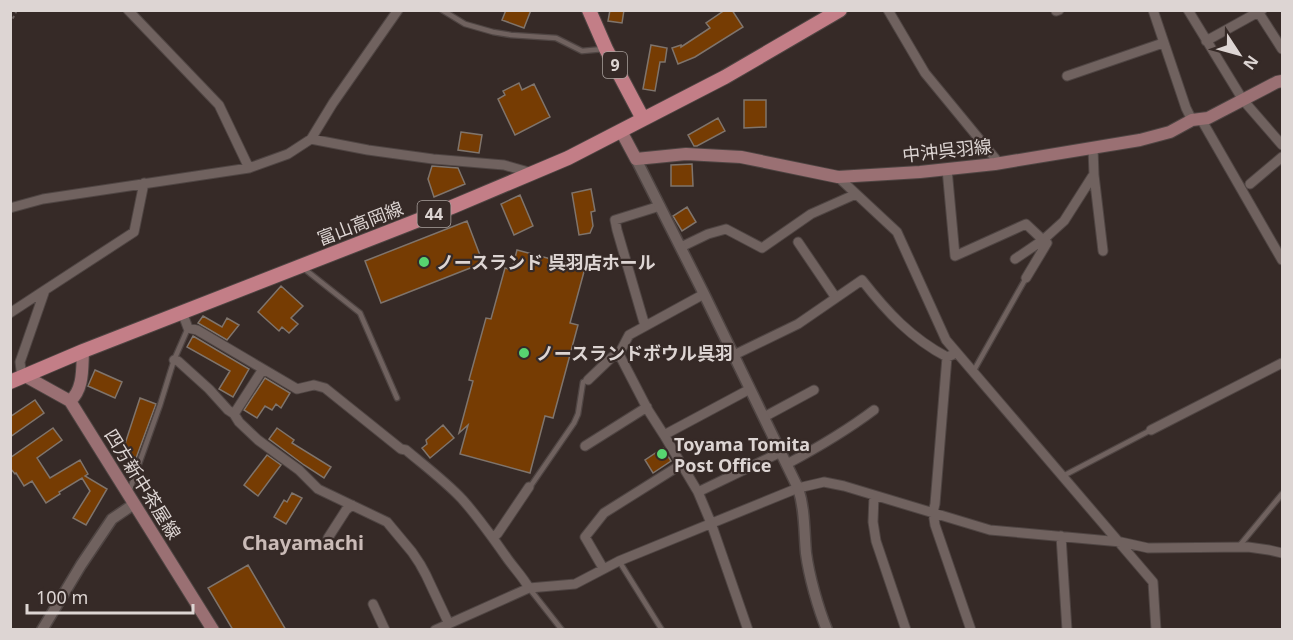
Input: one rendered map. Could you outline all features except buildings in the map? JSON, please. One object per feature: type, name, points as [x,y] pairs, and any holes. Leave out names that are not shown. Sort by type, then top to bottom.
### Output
[{"type":"main road","name":"9","points":[[589,10],[606,49],[643,119]]},
{"type":"main road","name":"富山高岡線","points":[[10,382],[83,351],[452,207],[568,158],[726,76],[840,10]]},
{"type":"main road","name":"中沖呉羽線","points":[[636,159],[686,154],[741,157],[838,177],[920,172],[999,163],[1150,138],[1196,120],[1208,118],[1282,81]]},
{"type":"main road","points":[[621,131],[636,159]]},
{"type":"main road","points":[[70,401],[79,390],[83,351]]},
{"type":"main road","name":"四方新中茶屋線","points":[[26,376],[70,401],[213,630]]},
{"type":"street","points":[[128,10],[219,105],[249,168]]},
{"type":"street","points":[[10,208],[43,199],[249,168],[288,154],[311,139],[333,103],[398,10]]},
{"type":"street","points":[[888,10],[925,73],[999,163]]},
{"type":"street","points":[[1153,10],[1186,108],[1196,120],[1282,260]]},
{"type":"street","points":[[1188,10],[1243,100],[1282,145]]},
{"type":"street","points":[[1206,41],[1259,11],[1282,49]]},
{"type":"street","points":[[1067,76],[1163,43]]},
{"type":"street","points":[[311,139],[433,159],[504,165],[532,173]]},
{"type":"street","points":[[1093,148],[1103,251]]},
{"type":"street","points":[[1250,184],[1282,157]]},
{"type":"street","points":[[636,159],[705,294],[798,488],[802,498],[807,555],[813,585],[827,630]]},
{"type":"street","points":[[947,169],[955,256],[1026,224],[1047,243],[1026,278]]},
{"type":"street","points":[[1015,259],[1043,240],[1064,221],[1094,175]]},
{"type":"street","points":[[838,177],[897,232],[946,340],[1153,582],[1156,630]]},
{"type":"street","points":[[10,313],[134,232],[144,183]]},
{"type":"street","points":[[681,247],[708,234],[726,229],[762,248],[811,214],[856,194]]},
{"type":"street","points":[[645,326],[615,220],[660,206]]},
{"type":"street","points":[[798,242],[836,298]]},
{"type":"street","points":[[734,356],[798,324],[862,280],[881,304],[910,333],[928,347],[947,357],[958,353]]},
{"type":"street","points":[[26,376],[21,370],[20,362],[45,290]]},
{"type":"street","points":[[588,380],[612,357],[620,354],[629,335],[705,294]]},
{"type":"street","points":[[182,312],[188,328],[197,330],[297,389],[314,385],[325,388],[401,449],[406,450],[464,501],[529,588]]},
{"type":"street","points":[[620,354],[647,407],[698,492],[748,630]]},
{"type":"street","points":[[947,357],[933,512],[935,525],[971,630]]},
{"type":"street","points":[[174,360],[209,389],[258,440],[299,470],[318,489],[387,522],[412,552],[426,575],[448,626]]},
{"type":"street","points":[[1151,430],[1282,363]]},
{"type":"street","points":[[234,414],[263,369]]},
{"type":"street","points":[[664,435],[750,389]]},
{"type":"street","points":[[764,417],[814,390]]},
{"type":"street","points":[[585,446],[647,407]]},
{"type":"street","points":[[787,464],[830,441],[873,410]]},
{"type":"street","points":[[698,492],[781,452]]},
{"type":"street","points":[[603,568],[585,537],[604,513],[681,464]]},
{"type":"street","points":[[435,630],[529,588],[575,584],[603,568],[711,523],[798,488],[824,482],[990,530],[1120,542],[1148,548],[1239,547],[1282,553]]},
{"type":"street","points":[[493,538],[529,487]]},
{"type":"street","points":[[874,495],[873,522],[876,541],[906,630]]},
{"type":"street","points":[[42,630],[112,519],[131,500]]},
{"type":"street","points":[[328,538],[346,510],[352,505]]},
{"type":"street","points":[[1061,536],[1067,630]]},
{"type":"street","points":[[373,604],[385,630]]},
{"type":"lane","points":[[442,10],[465,24],[493,32],[556,38],[582,51],[606,49]]},
{"type":"lane","points":[[300,266],[360,313],[397,398]]},
{"type":"lane","points":[[973,372],[1026,278]]},
{"type":"lane","points":[[131,500],[174,360],[188,328]]},
{"type":"lane","points":[[529,487],[574,423],[578,414],[583,382],[588,380]]},
{"type":"lane","points":[[1063,476],[1151,430]]},
{"type":"lane","points":[[1239,547],[1282,494]]},
{"type":"lane","points":[[619,561],[662,630]]},
{"type":"lane","points":[[529,588],[562,630]]},
{"type":"path","points":[[10,24],[17,10]]},
{"type":"place","name":"ノースランド 呉羽店ホール","points":[[424,262]]},
{"type":"place","name":"ノースランドボウル呉羽","points":[[524,353]]},
{"type":"place","name":"Toyama Tomita Post Office","points":[[662,454]]},
{"type":"district","name":"Chayamachi","points":[[303,542]]}]
